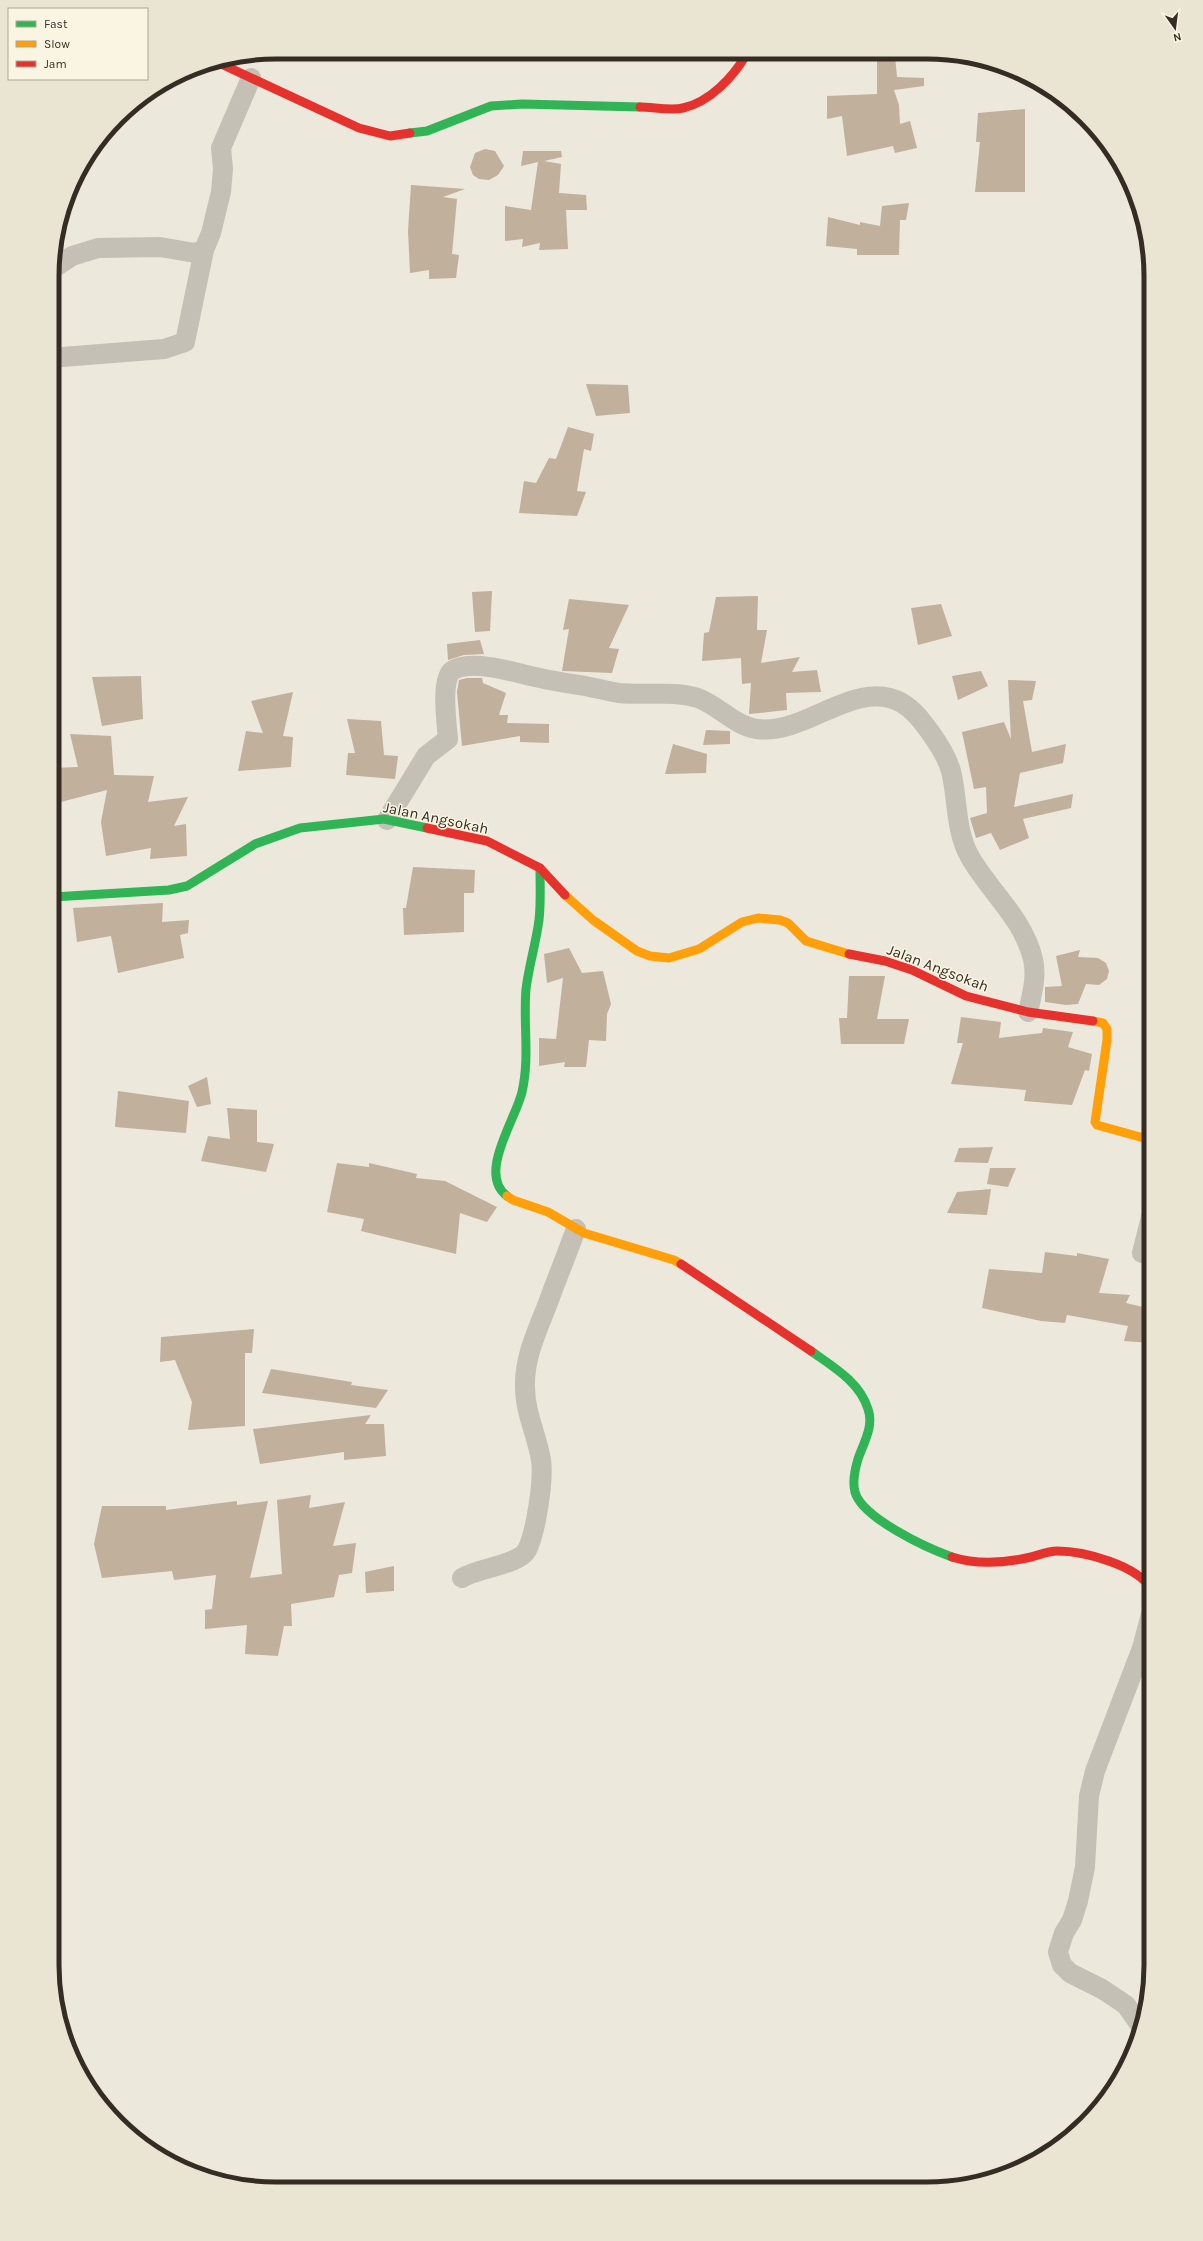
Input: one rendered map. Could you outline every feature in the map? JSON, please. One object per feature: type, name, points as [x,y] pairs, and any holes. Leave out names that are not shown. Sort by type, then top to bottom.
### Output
[{"type":"street","points":[[224,65],[369,132],[390,136],[401,136],[436,128],[480,109],[491,106],[522,104],[683,108],[694,104],[724,85],[743,59]]},
{"type":"street","points":[[62,357],[164,349],[185,342],[204,250],[211,233],[221,192],[223,169],[221,148],[251,78]]},
{"type":"street","points":[[59,265],[72,256],[98,248],[160,247],[195,253],[204,250]]},
{"type":"street","points":[[387,820],[426,756],[447,741],[446,681],[450,672],[455,669],[491,666],[563,684],[578,685],[616,693],[648,695],[675,693],[698,698],[732,716],[744,726],[759,729],[784,727],[802,722],[850,701],[872,696],[887,697],[911,710],[924,723],[945,756],[950,770],[961,835],[970,856],[1009,910],[1026,938],[1033,961],[1034,986],[1028,1012]]},
{"type":"street","name":"Jalan Angsokah","points":[[59,897],[168,890],[187,886],[241,851],[282,833],[312,826],[373,819],[387,820],[487,841],[540,868],[578,908],[637,951],[650,956],[669,958],[699,949],[742,922],[758,918],[780,920],[788,923],[806,941],[845,953],[885,961],[912,970],[966,996],[1028,1012],[1092,1020],[1107,1026],[1108,1043],[1099,1090],[1095,1122],[1097,1125],[1144,1138]]},
{"type":"street","points":[[540,868],[539,919],[531,956],[526,990],[527,1041],[525,1072],[522,1093],[498,1153],[496,1179],[502,1192],[513,1200],[548,1212],[576,1229],[674,1260],[834,1367],[855,1385],[864,1397],[870,1423],[853,1481],[855,1494],[862,1506],[889,1526],[943,1555],[977,1563],[1016,1560],[1057,1551],[1080,1555],[1127,1569],[1144,1578]]},
{"type":"street","points":[[462,1578],[471,1572],[516,1560],[527,1550],[535,1519],[542,1476],[541,1460],[531,1425],[525,1387],[528,1358],[576,1229]]},
{"type":"street","points":[[1142,1253],[1144,1245]]},
{"type":"street","points":[[1137,2021],[1126,2005],[1102,1989],[1070,1973],[1062,1965],[1058,1952],[1064,1933],[1072,1920],[1078,1901],[1084,1867],[1089,1796],[1095,1771],[1144,1640]]},
{"type":"building","points":[[877,59],[895,59],[897,77],[924,78],[924,86],[894,90],[899,105],[900,124],[910,121],[917,148],[895,153],[893,146],[847,156],[842,116],[827,119],[827,96],[877,94]]},
{"type":"building","points":[[1025,109],[1025,192],[975,192],[980,142],[976,142],[978,113]]},
{"type":"building","points":[[485,149],[495,151],[504,166],[498,175],[489,180],[479,179],[473,175],[470,167],[475,153]]},
{"type":"building","points":[[523,151],[561,151],[562,157],[544,161],[561,164],[559,193],[586,195],[587,210],[566,210],[568,249],[539,250],[540,243],[522,247],[523,239],[505,241],[505,206],[531,210],[538,162],[521,166]]},
{"type":"building","points":[[411,185],[465,189],[443,197],[457,199],[452,254],[459,255],[456,278],[429,279],[429,270],[410,273],[408,231]]},
{"type":"building","points":[[909,203],[906,220],[900,220],[899,255],[857,255],[857,249],[826,246],[828,217],[860,225],[860,222],[880,226],[882,206]]},
{"type":"building","points":[[586,384],[628,385],[630,413],[596,416]]},
{"type":"building","points":[[568,427],[594,434],[591,451],[584,449],[577,491],[586,492],[577,516],[519,513],[524,481],[536,483],[549,458],[556,459]]},
{"type":"building","points":[[492,591],[490,631],[475,632],[472,592]]},
{"type":"building","points":[[758,596],[757,630],[767,630],[761,663],[800,657],[792,672],[817,670],[821,692],[786,693],[787,710],[749,714],[751,683],[742,684],[741,658],[702,661],[704,633],[709,632],[716,597]]},
{"type":"building","points":[[569,599],[629,605],[609,648],[619,649],[612,673],[562,671],[569,629],[563,630]]},
{"type":"building","points":[[941,604],[952,636],[918,645],[911,608]]},
{"type":"building","points":[[480,640],[484,654],[464,655],[448,660],[447,644]]},
{"type":"building","points":[[981,671],[988,686],[958,700],[952,676]]},
{"type":"building","points":[[141,676],[143,719],[102,726],[92,677]]},
{"type":"building","points":[[467,678],[482,678],[483,683],[506,693],[499,715],[508,715],[507,723],[549,724],[549,743],[520,742],[520,736],[462,746],[457,692],[459,680]]},
{"type":"building","points":[[1008,680],[1036,681],[1032,700],[1023,701],[1032,752],[1066,744],[1063,763],[1020,773],[1014,807],[1073,794],[1071,808],[1023,819],[1029,838],[1000,850],[991,833],[976,838],[970,818],[987,813],[986,787],[974,789],[962,732],[1004,722],[1011,739]]},
{"type":"building","points":[[293,692],[283,736],[293,737],[291,767],[238,771],[246,731],[263,733],[251,701]]},
{"type":"building","points":[[347,719],[381,721],[384,755],[398,756],[395,779],[346,775],[348,753],[355,753]]},
{"type":"building","points":[[706,730],[730,731],[730,744],[703,745]]},
{"type":"building","points":[[70,734],[111,736],[114,775],[154,776],[148,802],[188,797],[174,826],[186,824],[187,856],[150,859],[151,848],[106,856],[101,822],[107,790],[59,802],[59,768],[78,767]]},
{"type":"building","points":[[673,744],[707,754],[706,773],[665,774]]},
{"type":"building","points":[[413,867],[475,870],[474,893],[464,893],[464,932],[404,935],[403,908],[406,908]]},
{"type":"building","points":[[163,903],[162,922],[189,920],[188,933],[180,935],[184,958],[118,973],[111,936],[77,942],[73,908]]},
{"type":"building","points":[[569,948],[582,973],[603,971],[611,1004],[607,1014],[606,1041],[589,1040],[586,1067],[564,1067],[565,1062],[539,1066],[539,1038],[556,1039],[563,978],[547,983],[544,954]]},
{"type":"building","points":[[1080,950],[1078,957],[1098,958],[1106,963],[1109,971],[1107,979],[1099,985],[1086,984],[1078,1004],[1066,1005],[1045,1002],[1045,987],[1062,986],[1056,956]]},
{"type":"building","points":[[849,976],[885,976],[877,1019],[909,1019],[904,1044],[841,1044],[839,1018],[847,1018]]},
{"type":"building","points":[[961,1017],[1001,1022],[999,1038],[1042,1033],[1043,1028],[1073,1032],[1068,1047],[1092,1054],[1089,1071],[1085,1070],[1072,1105],[1024,1101],[1026,1090],[951,1084],[963,1043],[957,1043]]},
{"type":"building","points":[[207,1077],[211,1104],[197,1107],[188,1086]]},
{"type":"building","points":[[118,1091],[189,1101],[186,1133],[115,1127]]},
{"type":"building","points":[[227,1108],[257,1110],[257,1142],[274,1144],[266,1172],[201,1161],[208,1136],[230,1139]]},
{"type":"building","points":[[993,1147],[988,1163],[954,1162],[959,1148]]},
{"type":"building","points":[[337,1163],[369,1167],[369,1163],[417,1174],[416,1178],[445,1181],[497,1207],[487,1222],[460,1213],[456,1254],[361,1231],[364,1219],[327,1212]]},
{"type":"building","points":[[990,1168],[1016,1168],[1008,1187],[987,1184]]},
{"type":"building","points":[[991,1189],[987,1215],[947,1213],[957,1192]]},
{"type":"building","points":[[1045,1252],[1077,1256],[1077,1253],[1109,1259],[1099,1293],[1130,1295],[1126,1303],[1144,1307],[1144,1342],[1124,1341],[1128,1326],[1067,1315],[1065,1323],[1041,1321],[982,1308],[989,1269],[1042,1273]]},
{"type":"building","points":[[254,1329],[252,1353],[245,1353],[245,1426],[188,1430],[192,1402],[175,1360],[160,1362],[161,1337]]},
{"type":"building","points":[[271,1369],[352,1382],[351,1385],[388,1390],[376,1408],[262,1393]]},
{"type":"building","points":[[371,1415],[365,1424],[384,1424],[386,1456],[344,1460],[344,1452],[260,1464],[253,1429]]},
{"type":"building","points":[[311,1495],[309,1508],[345,1502],[333,1546],[356,1543],[352,1573],[339,1575],[334,1597],[291,1604],[292,1626],[284,1626],[278,1656],[245,1654],[247,1625],[205,1629],[205,1610],[212,1609],[216,1575],[174,1580],[172,1571],[102,1578],[94,1544],[102,1506],[166,1506],[166,1510],[237,1501],[237,1505],[268,1501],[250,1578],[282,1574],[277,1500]]},
{"type":"building","points":[[394,1566],[394,1591],[366,1593],[365,1572]]},
{"type":"traffic: fast","points":[[410,133],[427,131],[491,106],[522,104],[640,107]]},
{"type":"traffic: fast","points":[[59,897],[169,890],[187,886],[255,844],[300,828],[384,819],[427,828]]},
{"type":"traffic: fast","points":[[507,1196],[499,1186],[496,1174],[497,1161],[501,1146],[522,1092],[526,1066],[525,1002],[529,971],[539,920],[540,868]]},
{"type":"traffic: fast","points":[[811,1351],[852,1383],[864,1399],[870,1415],[869,1428],[858,1459],[854,1479],[855,1492],[860,1502],[882,1522],[897,1531],[927,1547],[952,1557]]},
{"type":"traffic: slow","points":[[565,895],[593,920],[637,951],[650,956],[669,958],[699,949],[742,922],[758,918],[780,920],[788,923],[806,941],[849,954]]},
{"type":"traffic: slow","points":[[1093,1021],[1103,1023],[1107,1029],[1107,1040],[1095,1122],[1097,1125],[1144,1138]]},
{"type":"traffic: slow","points":[[507,1196],[513,1200],[548,1212],[584,1233],[674,1260],[681,1264]]},
{"type":"traffic: jam","points":[[640,107],[678,109],[693,105],[720,88],[744,59]]},
{"type":"traffic: jam","points":[[224,65],[359,128],[390,136],[410,133]]},
{"type":"traffic: jam","points":[[427,828],[487,841],[540,868],[565,895]]},
{"type":"traffic: jam","points":[[849,954],[885,961],[912,970],[966,996],[1028,1012],[1093,1021]]},
{"type":"traffic: jam","points":[[681,1264],[811,1351]]},
{"type":"traffic: jam","points":[[952,1557],[971,1561],[1001,1562],[1031,1557],[1047,1552],[1068,1552],[1109,1561],[1122,1566],[1144,1580]]}]
